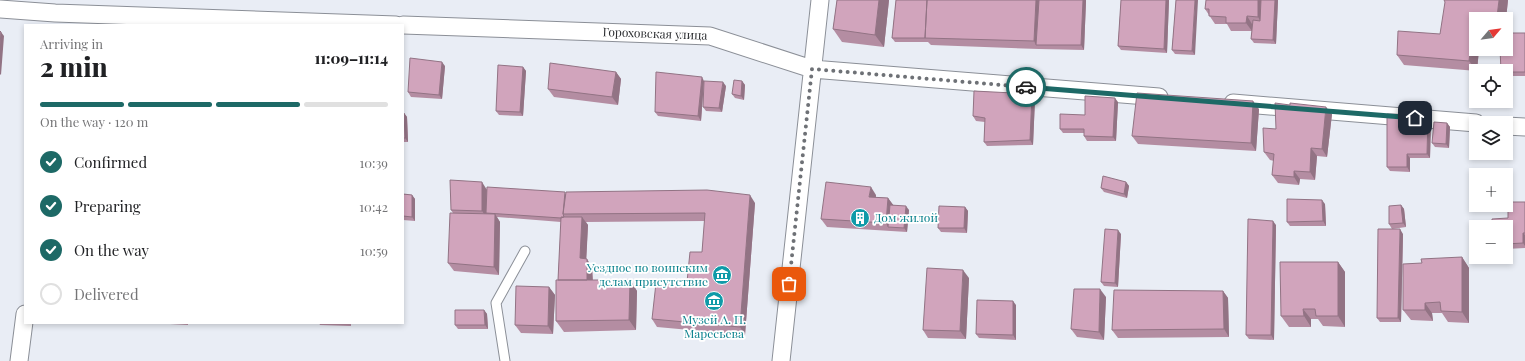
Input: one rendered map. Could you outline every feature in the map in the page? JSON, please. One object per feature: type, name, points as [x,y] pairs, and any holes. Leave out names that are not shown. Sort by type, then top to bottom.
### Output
[{"type":"street","points":[[781,361],[820,0]]},
{"type":"street","points":[[0,9],[55,19],[339,24]]},
{"type":"street","name":"Гороховская улица","points":[[404,25],[710,36],[812,69],[1176,99]]},
{"type":"street","points":[[1216,102],[1469,122]]},
{"type":"street","points":[[1513,126],[1525,127]]},
{"type":"street","points":[[20,361],[24,323]]},
{"type":"lane","points":[[505,361],[496,303],[525,251]]},
{"type":"building","points":[[837,0],[879,0],[875,35],[833,29]]},
{"type":"building","points":[[896,0],[927,0],[925,38],[892,38]]},
{"type":"building","points":[[927,0],[1036,0],[1034,41],[925,38]]},
{"type":"building","points":[[1039,0],[1083,0],[1081,45],[1036,45]]},
{"type":"building","points":[[1121,0],[1166,0],[1164,49],[1118,46]]},
{"type":"building","points":[[1176,0],[1195,0],[1192,51],[1172,50]]},
{"type":"building","points":[[1206,0],[1258,0],[1258,17],[1247,16],[1246,23],[1226,23],[1226,17],[1209,16],[1209,9],[1205,9]]},
{"type":"building","points":[[1261,0],[1275,0],[1273,40],[1251,39],[1253,20],[1260,21]]},
{"type":"building","points":[[1444,0],[1499,0],[1498,12],[1469,12],[1469,61],[1397,55],[1398,31],[1440,34],[1445,2]]},
{"type":"building","points":[[1513,33],[1525,33],[1525,72],[1513,72],[1513,64],[1501,64],[1500,56],[1513,56]]},
{"type":"building","points":[[410,58],[442,62],[439,95],[408,92]]},
{"type":"building","points":[[550,63],[616,72],[612,97],[548,89]]},
{"type":"building","points":[[498,65],[523,67],[520,112],[496,111]]},
{"type":"building","points":[[656,72],[702,77],[698,116],[655,112]]},
{"type":"building","points":[[734,80],[742,81],[741,96],[732,94]]},
{"type":"building","points":[[704,81],[723,82],[719,108],[703,107]]},
{"type":"building","points":[[974,91],[1032,94],[1030,140],[984,142],[985,118],[973,116]]},
{"type":"building","points":[[1137,93],[1253,101],[1251,143],[1132,136]]},
{"type":"building","points":[[1085,96],[1115,98],[1113,137],[1084,136],[1084,129],[1060,129],[1060,114],[1085,115]]},
{"type":"building","points":[[1275,103],[1326,107],[1322,149],[1311,148],[1310,172],[1294,171],[1294,177],[1272,175],[1274,154],[1264,152],[1263,128],[1276,129]]},
{"type":"building","points":[[404,113],[405,138],[404,138]]},
{"type":"building","points":[[1387,114],[1428,115],[1427,154],[1407,154],[1407,167],[1387,167]]},
{"type":"building","points":[[1434,122],[1447,123],[1446,144],[1432,143]]},
{"type":"building","points":[[1103,176],[1126,182],[1124,194],[1101,188]]},
{"type":"building","points":[[450,180],[482,182],[482,211],[451,210]]},
{"type":"building","name":"Дом жилой","points":[[826,182],[871,187],[869,197],[888,198],[886,223],[821,219]]},
{"type":"building","points":[[487,187],[565,192],[564,217],[486,213]]},
{"type":"building","points":[[707,190],[750,195],[740,327],[652,319],[656,283],[687,282],[690,252],[702,252],[705,213],[563,214],[566,192]]},
{"type":"building","points":[[404,194],[412,195],[412,217],[404,216]]},
{"type":"building","points":[[1287,199],[1322,200],[1323,221],[1287,222]]},
{"type":"building","points":[[1513,202],[1525,202],[1525,233],[1523,233],[1523,243],[1513,244],[1513,220],[1492,220],[1508,218],[1508,212],[1513,212]]},
{"type":"building","points":[[890,205],[906,206],[904,228],[888,227]]},
{"type":"building","points":[[1401,205],[1403,223],[1389,224],[1389,206]]},
{"type":"building","points":[[939,206],[965,207],[964,228],[938,228]]},
{"type":"building","points":[[450,213],[495,214],[494,267],[448,263]]},
{"type":"building","points":[[561,217],[582,217],[580,258],[587,259],[587,280],[558,280]]},
{"type":"building","points":[[1248,219],[1273,221],[1271,335],[1246,335]]},
{"type":"building","points":[[1105,229],[1118,230],[1115,283],[1101,282]]},
{"type":"building","points":[[1378,229],[1400,229],[1398,318],[1377,318]]},
{"type":"building","points":[[1462,257],[1462,312],[1441,311],[1440,302],[1425,303],[1425,310],[1403,310],[1403,264],[1422,263],[1421,259]]},
{"type":"building","points":[[1280,262],[1338,262],[1338,316],[1316,316],[1315,309],[1303,309],[1304,316],[1281,316]]},
{"type":"building","points":[[927,268],[963,270],[960,331],[923,330]]},
{"type":"building","points":[[556,280],[630,280],[629,320],[556,321]]},
{"type":"building","points":[[516,286],[549,287],[548,326],[515,325]]},
{"type":"building","points":[[1074,289],[1100,289],[1099,332],[1071,329]]},
{"type":"building","points":[[1114,290],[1223,291],[1224,329],[1112,330]]},
{"type":"building","points":[[977,300],[1013,301],[1013,335],[976,334]]},
{"type":"building","points":[[455,310],[484,310],[485,325],[455,325]]},
{"type":"way so far","points":[[789,284],[812,69],[1026,87]]},
{"type":"place","name":"Дом жилой","points":[[860,218]]},
{"type":"place","name":"Уездное по воинским делам присутствие","points":[[722,275]]},
{"type":"place","name":"Музей А. П. Маресьева","points":[[714,301]]},
{"type":"route","points":[[1026,87],[1415,118]]}]
